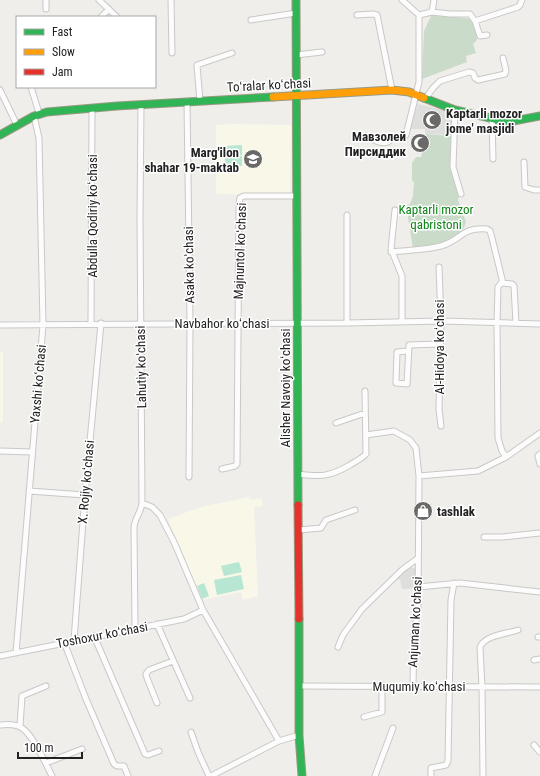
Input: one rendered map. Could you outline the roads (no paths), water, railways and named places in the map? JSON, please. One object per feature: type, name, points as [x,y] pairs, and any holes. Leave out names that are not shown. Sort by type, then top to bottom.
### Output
[{"type":"main road","name":"Alisher Navoiy koʻchasi","points":[[296,0],[299,735],[302,776]]},
{"type":"main road","name":"Toʻralar koʻchasi","points":[[0,135],[36,114],[187,101],[392,90],[417,94],[455,110],[508,122],[540,116]]},
{"type":"street","points":[[46,0],[46,9]]},
{"type":"street","points":[[99,0],[116,16]]},
{"type":"street","points":[[171,0],[172,53]]},
{"type":"street","points":[[366,136],[384,143],[393,138],[404,137],[407,134],[420,82],[419,15],[402,0]]},
{"type":"street","points":[[432,12],[434,0]]},
{"type":"street","points":[[475,21],[518,7],[522,0]]},
{"type":"street","points":[[102,16],[109,9]]},
{"type":"street","points":[[419,15],[432,12],[470,14],[475,21],[480,36],[487,35]]},
{"type":"street","points":[[251,20],[296,13]]},
{"type":"street","points":[[357,15],[377,15],[392,90]]},
{"type":"street","points":[[296,55],[322,52]]},
{"type":"street","points":[[200,101],[197,65],[232,53]]},
{"type":"street","points":[[426,98],[440,81],[469,72],[473,73],[475,78],[478,80],[505,74],[506,70],[503,58]]},
{"type":"street","name":"Yaxshi koʻchasi","points":[[16,653],[43,325],[39,138],[30,88]]},
{"type":"street","points":[[0,90],[17,125]]},
{"type":"street","name":"Asaka koʻchasi","points":[[187,101],[190,324],[189,477]]},
{"type":"street","name":"Lahutiy koʻchasi","points":[[135,628],[134,528],[135,521],[142,510],[140,217],[141,105]]},
{"type":"street","name":"Abdulla Qodiriy koʻchasi","points":[[91,324],[92,108]]},
{"type":"street","points":[[455,110],[453,167],[461,194]]},
{"type":"street","points":[[492,118],[493,159]]},
{"type":"street","points":[[524,162],[525,187],[540,190]]},
{"type":"street","name":"Majnuntol koʻchasi","points":[[222,469],[235,466],[236,464],[240,198],[244,196],[297,196]]},
{"type":"street","points":[[395,210],[391,252],[402,276],[402,322]]},
{"type":"street","points":[[347,215],[347,323]]},
{"type":"street","points":[[391,252],[440,246],[450,242],[469,230],[485,229],[490,231],[503,283]]},
{"type":"street","name":"Al-Hidoya koʻchasi","points":[[439,268],[441,321],[439,409],[441,426]]},
{"type":"street","points":[[506,457],[502,451],[498,438],[497,322],[498,287],[500,284],[512,284],[514,286],[516,323]]},
{"type":"street","name":"Navbahor koʻchasi","points":[[0,325],[441,321],[540,324]]},
{"type":"street","name":"X. Rojiy koʻchasi","points":[[74,640],[85,495],[101,323]]},
{"type":"street","points":[[407,351],[397,352],[396,384],[407,384],[407,351],[409,345],[440,344]]},
{"type":"street","points":[[298,474],[325,476],[338,472],[362,459],[366,454],[365,391]]},
{"type":"street","points":[[336,423],[365,413]]},
{"type":"street","name":"Anjuman koʻchasi","points":[[366,435],[394,431],[402,434],[410,440],[416,448],[419,476],[418,608],[414,634],[413,686]]},
{"type":"street","points":[[419,476],[478,471],[506,457],[540,433]]},
{"type":"street","points":[[0,452],[32,452]]},
{"type":"street","points":[[540,454],[538,456],[540,464]]},
{"type":"street","points":[[29,490],[85,495]]},
{"type":"street","points":[[142,503],[152,507],[160,515],[174,542],[203,610],[279,741]]},
{"type":"street","points":[[299,530],[321,528],[326,520],[355,510]]},
{"type":"street","points":[[484,537],[502,537],[540,532]]},
{"type":"street","name":"Anjuman koʻchasi","points":[[338,647],[343,635],[362,609],[402,568],[418,559]]},
{"type":"street","points":[[418,587],[454,583],[540,592]]},
{"type":"street","points":[[431,776],[431,768],[446,765],[448,762],[451,600],[454,583]]},
{"type":"street","name":"Toshoxur koʻchasi","points":[[0,656],[184,619],[203,610]]},
{"type":"street","points":[[157,624],[190,698]]},
{"type":"street","points":[[483,776],[480,647],[482,643],[489,638],[518,630]]},
{"type":"street","points":[[94,636],[145,754],[148,755],[159,751]]},
{"type":"street","points":[[64,642],[86,699],[114,764],[117,766],[124,766],[128,776]]},
{"type":"street","points":[[157,703],[147,678],[147,672],[173,661]]},
{"type":"street","points":[[20,726],[22,696],[46,686]]},
{"type":"street","name":"Muqumiy koʻchasi","points":[[299,686],[540,687]]},
{"type":"street","points":[[364,716],[382,712],[382,686]]},
{"type":"street","points":[[0,725],[8,724],[20,726],[31,737],[52,776]]},
{"type":"street","points":[[375,776],[393,728]]},
{"type":"street","points":[[191,732],[198,752],[210,776],[279,741],[299,735]]},
{"type":"street","points":[[534,746],[540,752]]},
{"type":"street","points":[[46,763],[82,749]]},
{"type":"place","name":"Kaptarli mozor jome' masjidi","points":[[432,120]]},
{"type":"place","name":"Мавзолей Пирсиддик","points":[[420,143]]},
{"type":"place","name":"Marg'ilon shahar 19-maktab","points":[[253,159]]},
{"type":"place","name":"tashlak","points":[[423,511]]},
{"type":"park label","name":"Kaptarli mozor qabristoni","points":[[436,216]]}]
